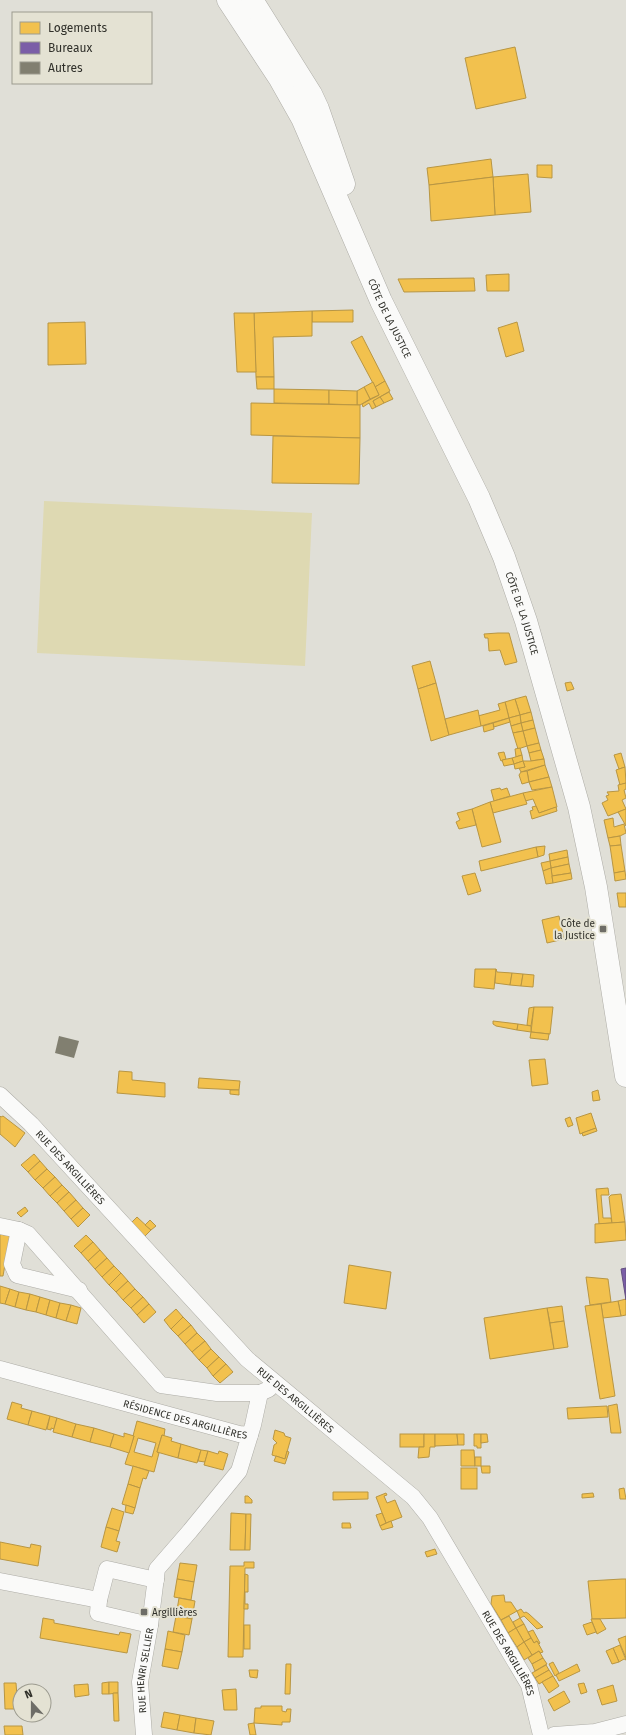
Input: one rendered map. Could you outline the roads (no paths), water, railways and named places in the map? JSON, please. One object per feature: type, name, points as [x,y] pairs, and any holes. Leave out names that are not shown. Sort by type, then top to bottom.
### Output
[{"type":"main road","name":"CÔTE DE LA JUSTICE","points":[[228,0],[280,79],[302,118],[366,269],[479,498],[504,558],[526,621],[579,807],[588,846],[626,1076]]},
{"type":"main road","name":"CÔTE DE LA JUSTICE","points":[[252,0],[305,82],[318,109],[346,193],[366,269]]},
{"type":"street","name":"RUE DES ARGILLIÈRES","points":[[0,1095],[31,1124],[247,1359],[413,1497],[430,1518],[529,1685],[541,1735]]},
{"type":"street","points":[[0,1226],[19,1230],[28,1234],[79,1290],[161,1385],[217,1393],[260,1393],[277,1385]]},
{"type":"street","points":[[19,1230],[12,1264],[17,1275],[79,1290]]},
{"type":"street","name":"RÉSIDENCE DES ARGILLIÈRES","points":[[0,1369],[239,1434],[250,1435],[239,1471],[157,1569],[150,1625]]},
{"type":"street","points":[[250,1435],[260,1393]]},
{"type":"street","points":[[0,1582],[99,1600],[107,1569],[156,1580]]},
{"type":"street","name":"RUE HENRI SELLIER","points":[[99,1600],[98,1613],[150,1625],[140,1682],[144,1735]]},
{"type":"street","points":[[554,1735],[601,1734],[626,1724]]},
{"type":"place","name":"Côte de la Justice","points":[[603,929]]},
{"type":"place","name":"Argillières","points":[[144,1612]]}]
